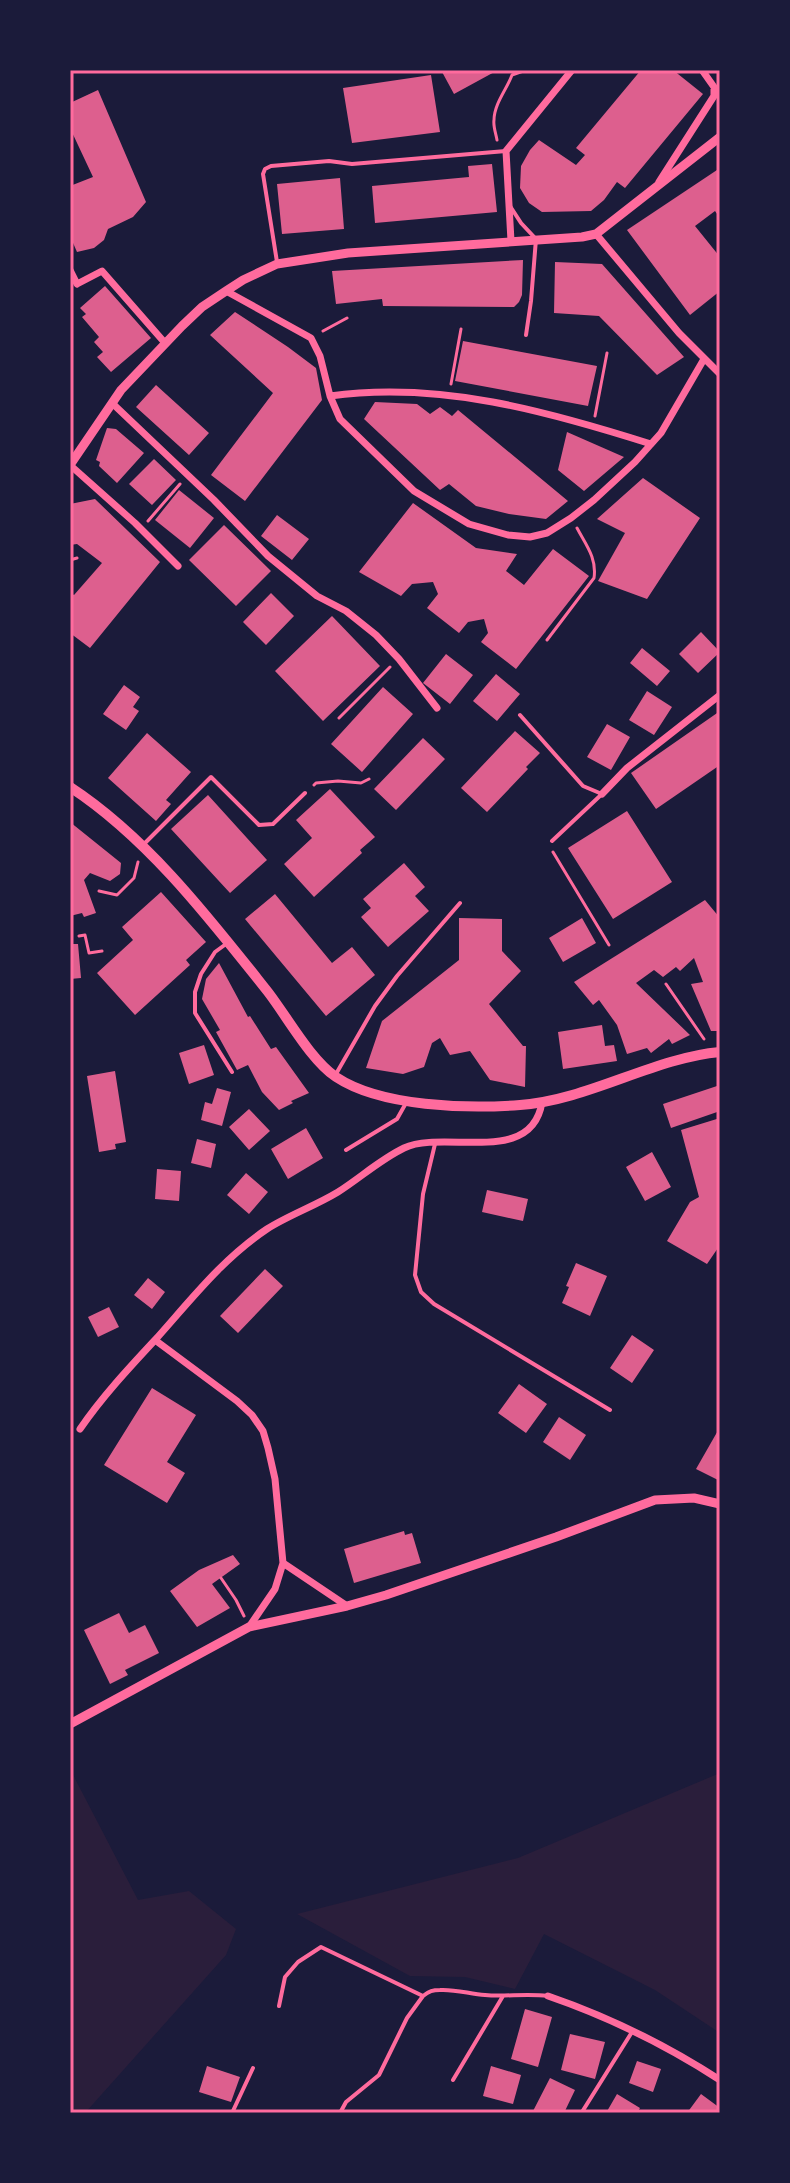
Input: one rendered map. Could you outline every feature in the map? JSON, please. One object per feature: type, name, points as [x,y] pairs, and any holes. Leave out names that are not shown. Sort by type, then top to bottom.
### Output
[{"type":"main road","points":[[70,787],[142,847],[200,907],[282,1010],[310,1051],[335,1076],[370,1092],[407,1101],[502,1106],[542,1102],[692,1056],[720,1052]]},
{"type":"street","points":[[511,241],[506,151],[572,70]]},
{"type":"street","points":[[656,187],[714,96],[714,87],[702,70]]},
{"type":"street","points":[[178,566],[70,465],[129,381],[202,307],[243,280],[277,264],[348,253],[596,234],[720,137]]},
{"type":"street","points":[[596,234],[645,294],[720,374]]},
{"type":"street","points":[[70,270],[77,284],[102,271],[165,343]]},
{"type":"street","points":[[226,291],[311,338],[320,356],[330,396],[340,419],[414,491],[469,524],[508,535],[530,537],[547,533],[571,518],[635,462],[673,415],[704,359]]},
{"type":"street","points":[[330,396],[449,394],[540,411],[651,444]]},
{"type":"street","points":[[112,403],[268,556],[317,596],[346,611],[376,635],[437,708]]},
{"type":"street","points":[[602,794],[627,768],[720,695]]},
{"type":"street","points":[[80,1429],[101,1399],[208,1278],[269,1228],[337,1192],[404,1148],[435,1142],[502,1141],[521,1135],[540,1116],[542,1102]]},
{"type":"street","points":[[155,1340],[237,1401],[263,1431],[275,1479],[283,1563],[275,1589],[249,1627]]},
{"type":"street","points":[[70,1724],[249,1627],[386,1595],[655,1500],[694,1498],[720,1504]]},
{"type":"street","points":[[283,1563],[347,1606]]},
{"type":"street","points":[[548,1996],[633,2030],[720,2080]]},
{"type":"lane","points":[[277,264],[263,174],[271,166],[329,161],[352,164],[506,151]]},
{"type":"lane","points":[[509,204],[536,239],[526,335]]},
{"type":"lane","points":[[520,715],[583,786],[602,794],[552,841]]},
{"type":"lane","points":[[142,847],[211,777],[259,825],[273,824],[305,793]]},
{"type":"lane","points":[[335,1076],[375,1006],[460,903]]},
{"type":"lane","points":[[228,942],[215,952],[201,974],[195,992],[195,1013],[232,1072]]},
{"type":"lane","points":[[346,1150],[397,1119],[407,1101]]},
{"type":"lane","points":[[435,1142],[420,1215],[415,1275],[421,1292],[434,1304],[610,1410]]},
{"type":"lane","points":[[279,2006],[285,1977],[298,1962],[321,1947],[423,1996]]},
{"type":"lane","points":[[340,2113],[346,2102],[379,2075],[407,2018],[430,1991],[445,1989],[481,1995],[525,1993],[548,1996]]},
{"type":"lane","points":[[453,2080],[503,1996]]},
{"type":"lane","points":[[582,2112],[633,2030]]},
{"type":"lane","points":[[232,2113],[253,2068]]},
{"type":"path","points":[[497,139],[493,119],[512,75],[509,70]]},
{"type":"path","points":[[512,75],[526,70]]},
{"type":"path","points":[[311,338],[347,318]]},
{"type":"path","points":[[449,394],[461,329]]},
{"type":"path","points":[[593,426],[607,353]]},
{"type":"path","points":[[151,517],[187,475]]},
{"type":"path","points":[[547,640],[594,578],[596,568],[591,551],[571,518]]},
{"type":"path","points":[[70,560],[77,558]]},
{"type":"path","points":[[339,718],[399,659]]},
{"type":"path","points":[[316,783],[361,783],[369,779]]},
{"type":"path","points":[[552,841],[550,848],[609,945]]},
{"type":"path","points":[[99,891],[117,895],[126,887],[134,878],[142,847]]},
{"type":"path","points":[[79,936],[85,935],[89,953],[102,951]]},
{"type":"path","points":[[666,984],[700,1033]]},
{"type":"path","points":[[221,1578],[249,1627]]},
{"type":"shaded area","points":[[70,1769],[138,1900],[189,1891],[236,1929],[226,1955],[85,2113],[70,2113]]},
{"type":"shaded area","points":[[720,1773],[720,2033],[655,1990],[544,1934],[515,1989],[465,1977],[410,1976],[297,1914],[518,1858]]},
{"type":"building","points":[[441,70],[498,70],[454,94]]},
{"type":"building","points":[[641,70],[673,70],[703,94],[625,188],[617,182],[591,211],[542,212],[529,203],[520,188],[521,166],[530,150],[539,140],[576,165],[585,155],[576,148]]},
{"type":"building","points":[[431,75],[440,132],[352,143],[343,88]]},
{"type":"building","points":[[98,90],[146,202],[133,217],[108,229],[104,240],[94,248],[77,252],[70,236],[70,186],[93,177],[70,128],[70,103]]},
{"type":"building","points":[[492,164],[497,212],[375,223],[372,186],[469,177],[468,166]]},
{"type":"building","points":[[720,168],[720,218],[715,211],[695,226],[720,257],[720,291],[690,315],[627,230]]},
{"type":"building","points":[[340,178],[344,229],[282,234],[277,184]]},
{"type":"building","points":[[523,260],[522,295],[514,307],[383,306],[382,299],[336,304],[332,271]]},
{"type":"building","points":[[555,262],[602,264],[684,357],[657,375],[599,316],[554,313]]},
{"type":"building","points":[[105,286],[151,338],[111,372],[97,357],[103,352],[94,342],[99,337],[82,317],[86,314],[80,308]]},
{"type":"building","points":[[235,312],[316,368],[322,400],[245,501],[211,475],[273,393],[210,335]]},
{"type":"building","points":[[463,341],[597,366],[588,406],[455,381]]},
{"type":"building","points":[[156,385],[209,433],[189,455],[136,407]]},
{"type":"building","points":[[375,402],[417,404],[430,414],[440,407],[452,416],[458,410],[568,501],[546,519],[476,506],[449,484],[440,490],[364,419]]},
{"type":"building","points":[[107,428],[116,429],[144,453],[117,483],[96,460]]},
{"type":"building","points":[[567,432],[624,457],[584,491],[558,470]]},
{"type":"building","points":[[154,459],[176,480],[152,505],[129,484]]},
{"type":"building","points":[[643,478],[700,518],[647,599],[598,581],[625,533],[597,519]]},
{"type":"building","points":[[179,490],[214,518],[190,548],[155,520]]},
{"type":"building","points":[[95,499],[160,562],[90,648],[70,633],[70,593],[74,595],[102,563],[77,544],[70,545],[70,504]]},
{"type":"building","points":[[413,503],[476,548],[517,554],[506,571],[524,585],[553,549],[589,576],[516,669],[481,642],[488,633],[484,619],[468,622],[459,633],[427,608],[438,594],[433,582],[412,584],[401,596],[359,572]]},
{"type":"building","points":[[277,515],[309,539],[292,560],[261,536]]},
{"type":"building","points":[[224,525],[271,571],[236,606],[189,560]]},
{"type":"building","points":[[271,593],[294,616],[266,645],[243,622]]},
{"type":"building","points":[[332,616],[380,666],[323,721],[275,671]]},
{"type":"building","points":[[701,632],[720,652],[698,673],[679,654]]},
{"type":"building","points":[[642,648],[670,671],[657,686],[630,663]]},
{"type":"building","points":[[446,654],[473,675],[450,704],[423,683]]},
{"type":"building","points":[[496,674],[520,694],[497,721],[473,701]]},
{"type":"building","points":[[124,685],[140,697],[133,707],[139,711],[126,730],[103,714]]},
{"type":"building","points":[[383,687],[413,714],[362,772],[331,744]]},
{"type":"building","points":[[647,691],[672,707],[654,735],[629,720]]},
{"type":"building","points":[[720,711],[720,765],[656,809],[631,773]]},
{"type":"building","points":[[607,724],[630,737],[611,770],[587,757]]},
{"type":"building","points":[[515,731],[540,753],[487,812],[461,788]]},
{"type":"building","points":[[147,733],[191,772],[166,800],[171,804],[156,821],[108,778]]},
{"type":"building","points":[[423,738],[445,759],[396,810],[374,789]]},
{"type":"building","points":[[330,789],[375,837],[314,897],[284,864],[312,838],[296,820]]},
{"type":"building","points":[[208,795],[267,860],[230,893],[171,829]]},
{"type":"building","points":[[627,811],[672,882],[613,919],[568,848]]},
{"type":"building","points":[[70,822],[121,863],[120,874],[110,881],[90,873],[84,880],[96,913],[84,917],[82,913],[70,916]]},
{"type":"building","points":[[404,863],[425,887],[415,896],[429,911],[388,947],[361,917],[371,908],[363,899]]},
{"type":"building","points":[[161,892],[206,942],[186,960],[190,965],[135,1015],[97,973],[133,940],[122,927]]},
{"type":"building","points":[[275,894],[332,963],[352,947],[375,975],[326,1016],[245,919]]},
{"type":"building","points":[[705,900],[720,918],[720,1031],[711,1031],[691,984],[703,982],[694,958],[680,971],[676,967],[663,977],[654,970],[636,983],[690,1035],[672,1044],[669,1039],[651,1053],[647,1048],[627,1054],[617,1025],[599,1000],[593,1005],[574,982]]},
{"type":"building","points":[[459,918],[502,919],[502,951],[521,971],[489,1004],[526,1046],[525,1087],[490,1080],[470,1051],[450,1055],[440,1038],[432,1043],[424,1067],[403,1074],[366,1068],[382,1021],[459,960]]},
{"type":"building","points":[[582,918],[596,943],[563,962],[549,938]]},
{"type":"building","points":[[70,944],[78,944],[81,978],[70,979]]},
{"type":"building","points":[[219,963],[248,1017],[271,1049],[276,1047],[309,1093],[279,1110],[262,1092],[248,1065],[237,1070],[216,1032],[220,1030],[202,999],[206,979]]},
{"type":"building","points":[[602,1025],[605,1046],[614,1045],[617,1061],[563,1069],[558,1032]]},
{"type":"building","points":[[204,1045],[214,1075],[189,1084],[179,1053]]},
{"type":"building","points":[[115,1071],[126,1142],[115,1144],[116,1149],[99,1152],[87,1076]]},
{"type":"building","points":[[720,1085],[720,1111],[671,1128],[663,1104]]},
{"type":"building","points":[[217,1088],[231,1092],[222,1126],[201,1120],[205,1102],[212,1104]]},
{"type":"building","points":[[249,1109],[270,1131],[249,1150],[229,1127]]},
{"type":"building","points":[[720,1118],[720,1245],[707,1264],[667,1241],[690,1202],[699,1197],[681,1130]]},
{"type":"building","points":[[306,1128],[323,1158],[288,1179],[271,1149]]},
{"type":"building","points":[[197,1139],[216,1144],[211,1168],[191,1163]]},
{"type":"building","points":[[652,1152],[671,1187],[645,1201],[626,1167]]},
{"type":"building","points":[[157,1169],[181,1171],[179,1201],[155,1199]]},
{"type":"building","points":[[246,1173],[268,1192],[249,1214],[227,1195]]},
{"type":"building","points":[[487,1190],[528,1199],[523,1221],[482,1212]]},
{"type":"building","points":[[576,1263],[607,1276],[590,1316],[562,1303]]},
{"type":"building","points":[[265,1269],[283,1286],[238,1333],[220,1316]]},
{"type":"building","points":[[148,1278],[165,1292],[152,1309],[134,1295]]},
{"type":"building","points":[[109,1307],[119,1327],[98,1337],[88,1317]]},
{"type":"building","points":[[632,1335],[654,1350],[632,1383],[610,1368]]},
{"type":"building","points":[[519,1384],[547,1404],[526,1433],[498,1413]]},
{"type":"building","points":[[152,1388],[196,1415],[167,1462],[185,1473],[167,1503],[104,1465]]},
{"type":"building","points":[[559,1417],[586,1435],[570,1460],[543,1442]]},
{"type":"building","points":[[720,1427],[720,1481],[696,1469]]},
{"type":"building","points":[[404,1531],[405,1535],[412,1533],[421,1563],[354,1583],[344,1549]]},
{"type":"building","points":[[233,1555],[240,1564],[212,1584],[230,1608],[197,1627],[170,1591],[199,1570]]},
{"type":"building","points":[[119,1613],[129,1633],[145,1625],[159,1653],[125,1670],[128,1675],[110,1684],[84,1630]]},
{"type":"building","points":[[525,2009],[552,2017],[538,2067],[511,2059]]},
{"type":"building","points":[[570,2034],[605,2042],[595,2079],[561,2070]]},
{"type":"building","points":[[637,2061],[661,2069],[653,2092],[629,2083]]},
{"type":"building","points":[[207,2066],[240,2077],[231,2102],[199,2092]]},
{"type":"building","points":[[491,2066],[521,2075],[513,2104],[483,2096]]},
{"type":"building","points":[[550,2078],[575,2090],[564,2113],[532,2113]]},
{"type":"building","points":[[617,2094],[640,2108],[637,2113],[606,2113]]},
{"type":"building","points":[[701,2094],[720,2108],[720,2113],[687,2113]]}]
